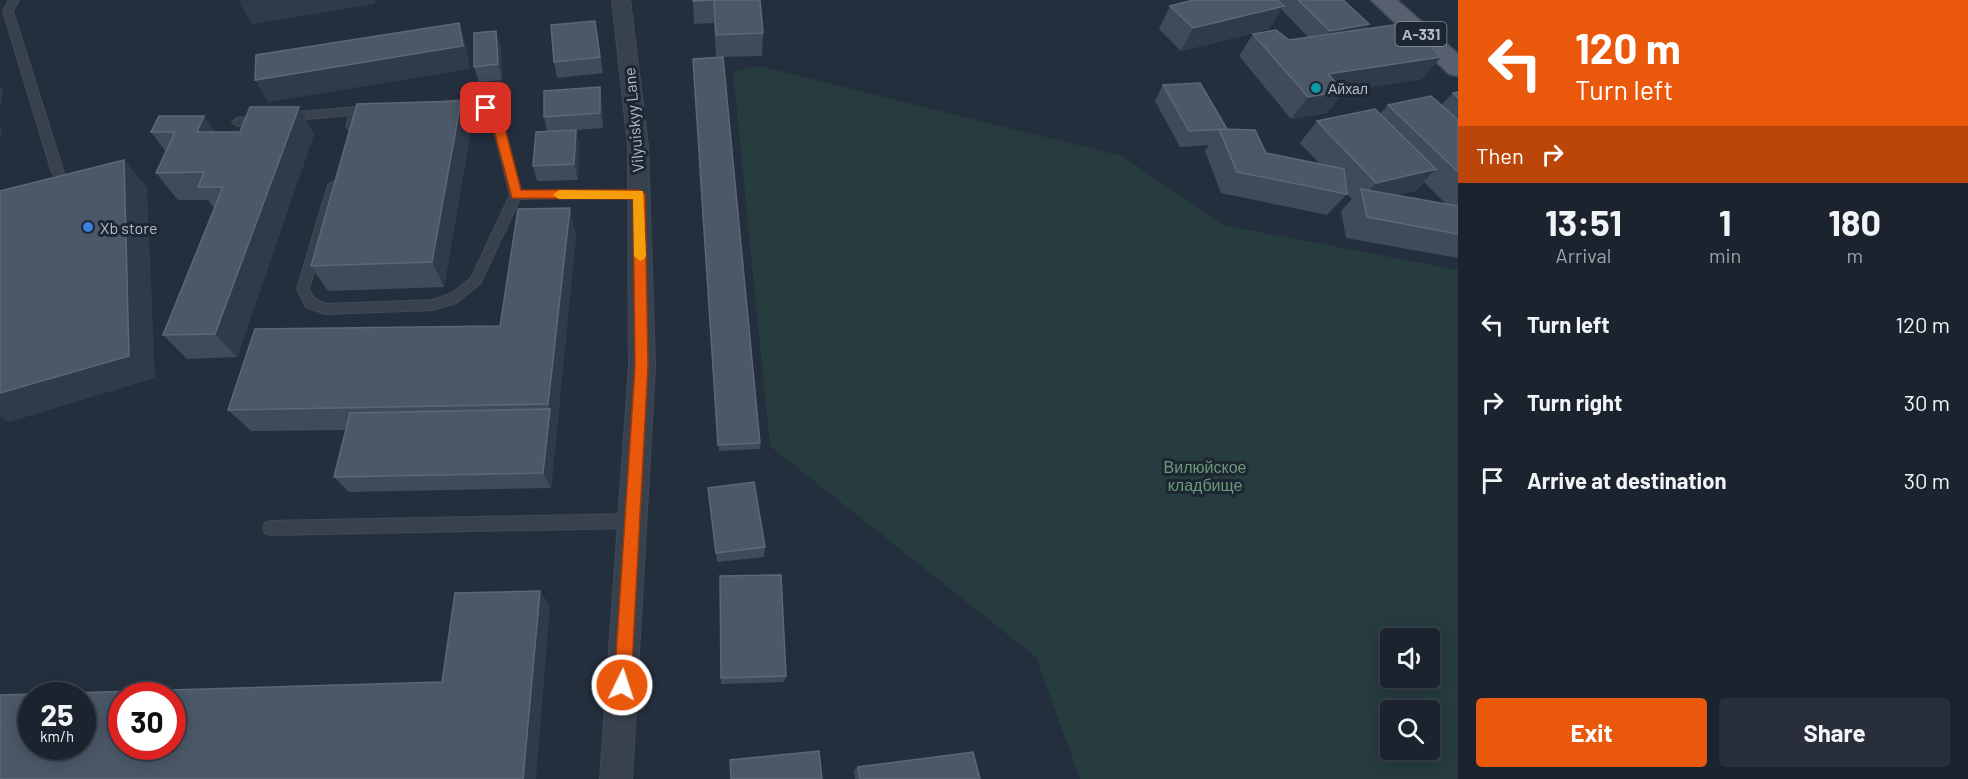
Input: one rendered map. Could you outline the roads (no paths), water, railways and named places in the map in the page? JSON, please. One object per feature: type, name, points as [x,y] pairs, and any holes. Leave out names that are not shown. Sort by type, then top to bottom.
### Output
[{"type":"main road","name":"А-331","points":[[1383,0],[1458,68]]},
{"type":"street","name":"Vilyuiskyy Lane","points":[[616,779],[642,366],[638,146],[621,0]]},
{"type":"lane","points":[[14,0],[8,12],[58,173]]},
{"type":"lane","points":[[336,178],[303,289],[310,303],[325,309],[433,305],[458,296],[476,281],[516,195],[495,113],[476,103],[433,106]]},
{"type":"lane","points":[[237,122],[362,110],[346,144]]},
{"type":"lane","points":[[516,195],[639,194]]},
{"type":"lane","points":[[270,528],[633,521]]},
{"type":"place","name":"Айхал","points":[[1316,88]]},
{"type":"place","name":"Xb store","points":[[88,227]]},
{"type":"park label","name":"Вилюйское кладбище","points":[[1205,475]]}]
